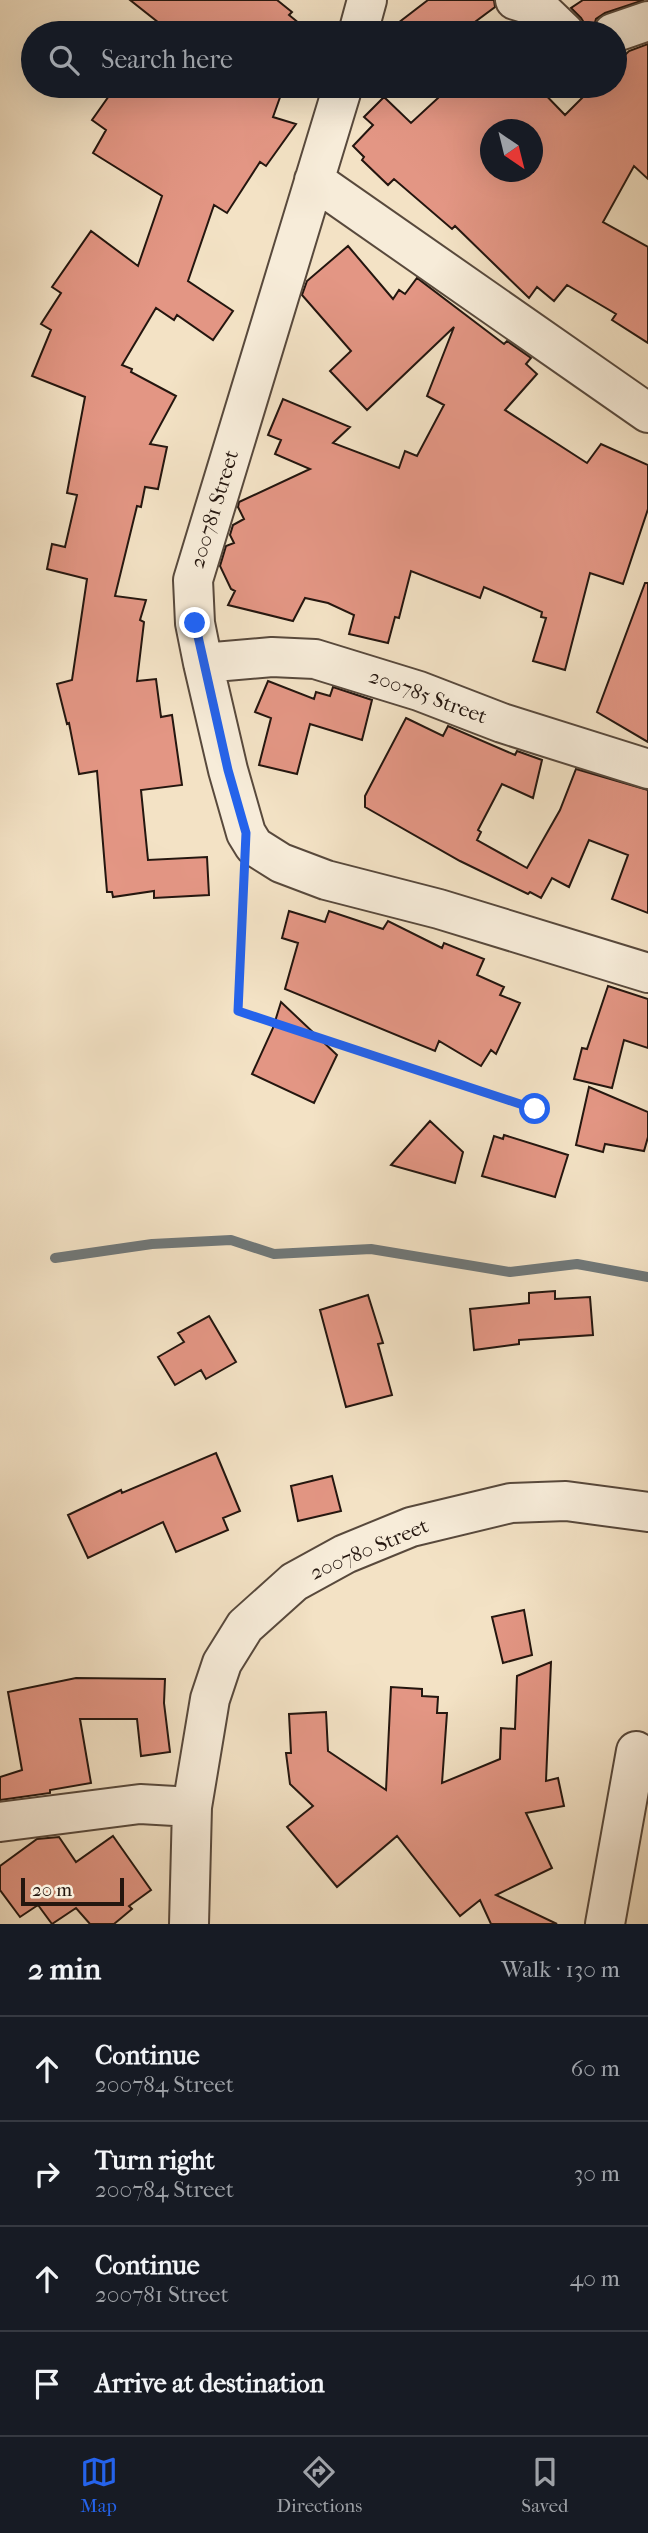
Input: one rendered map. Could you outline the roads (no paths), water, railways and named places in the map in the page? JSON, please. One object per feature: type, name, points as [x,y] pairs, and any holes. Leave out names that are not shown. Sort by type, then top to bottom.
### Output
[{"type":"street","points":[[361,21],[367,0]]},
{"type":"street","points":[[516,0],[538,7],[553,21]]},
{"type":"street","points":[[627,28],[648,21]]},
{"type":"street","name":"200781 Street","points":[[339,98],[193,580],[195,623],[203,663],[246,833],[254,846],[265,854],[326,880],[439,909],[648,973]]},
{"type":"street","points":[[314,180],[648,412]]},
{"type":"street","name":"200785 Street","points":[[203,663],[272,657],[315,659],[419,691],[502,723],[648,769]]},
{"type":"street","name":"200780 Street","points":[[189,1924],[191,1807],[210,1699],[222,1663],[245,1626],[294,1582],[345,1554],[411,1527],[511,1503],[566,1501],[648,1512]]},
{"type":"street","points":[[605,1924],[636,1751]]},
{"type":"street","points":[[0,1822],[141,1804],[191,1807]]},
{"type":"waterway","points":[[55,1258],[152,1244],[231,1240],[274,1254],[371,1249],[510,1272],[577,1264],[648,1277]]}]
